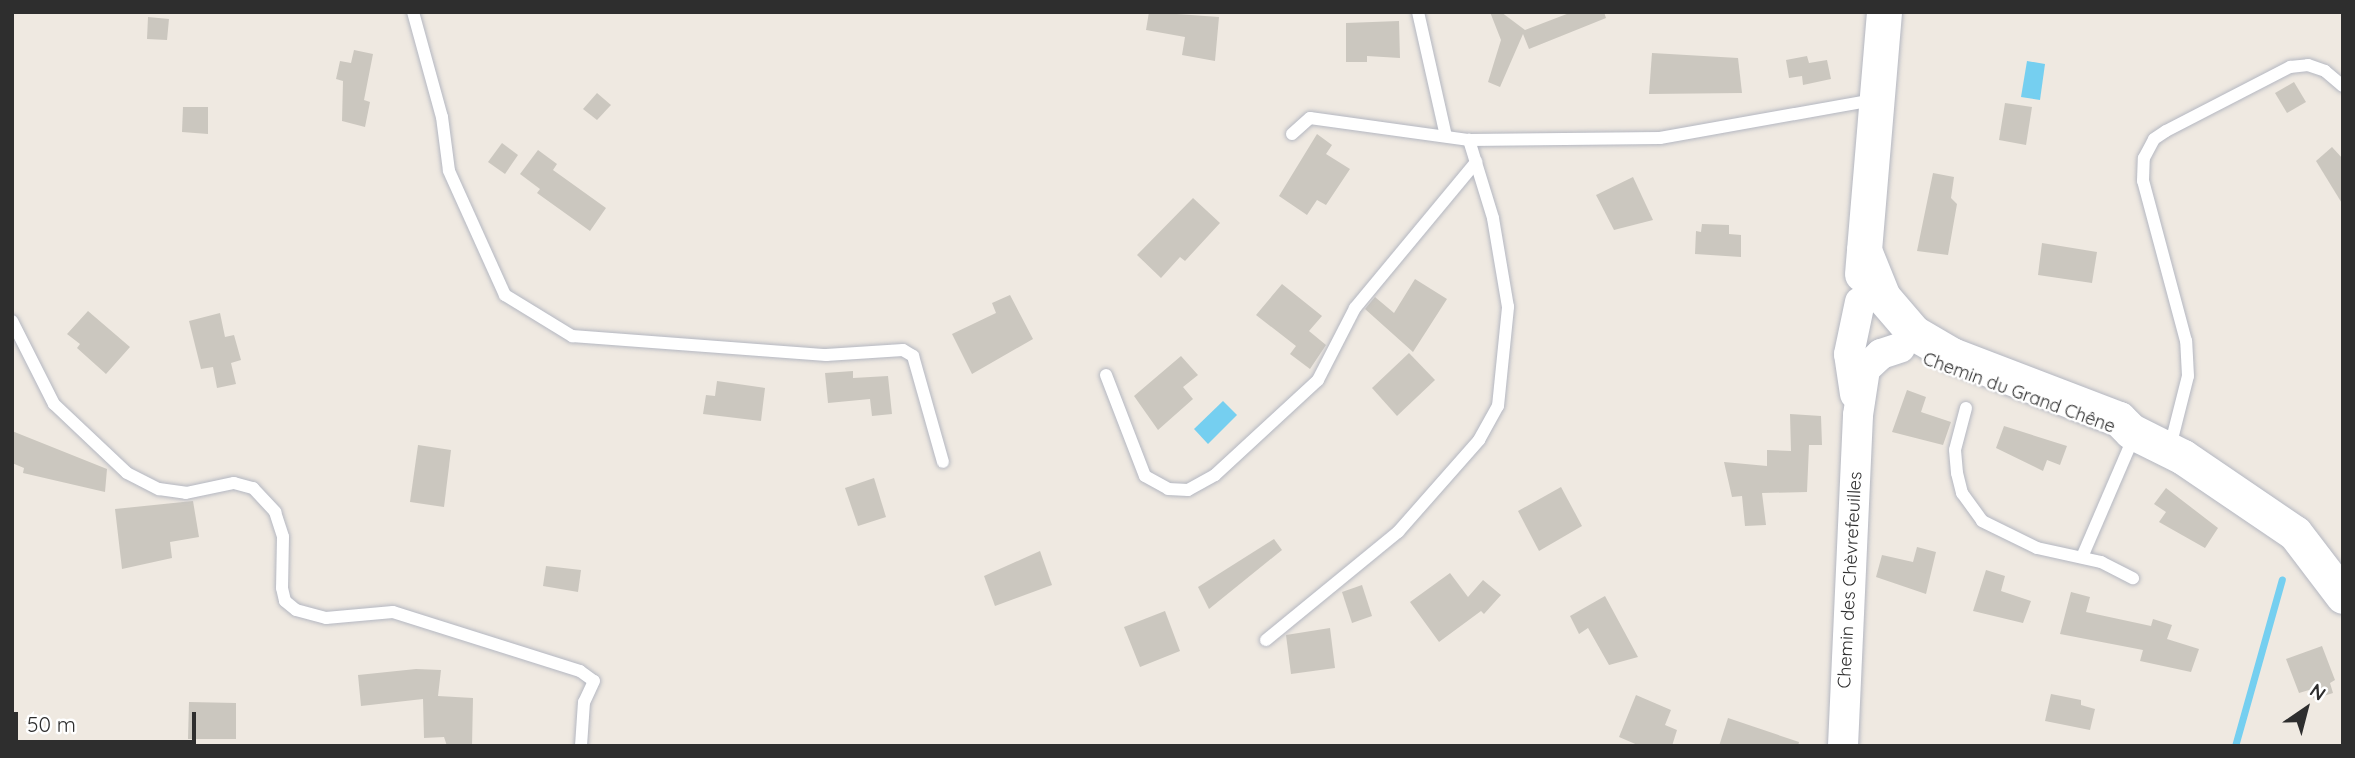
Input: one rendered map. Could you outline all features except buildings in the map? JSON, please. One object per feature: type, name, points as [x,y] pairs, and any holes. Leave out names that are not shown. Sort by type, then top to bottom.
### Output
[{"type":"main road","points":[[1877,100],[1884,12]]},
{"type":"main road","name":"Chemin du Grand Chêne","points":[[1877,100],[1864,250],[1872,307],[1900,348],[1941,367],[2122,432],[2133,432]]},
{"type":"main road","name":"Chemin du Grand Chêne","points":[[1872,307],[1952,355],[2119,419],[2133,432],[2169,450],[2295,533],[2343,596]]},
{"type":"street","name":"Chemin des Chèvrefeuilles","points":[[1843,746],[1858,415],[1872,307]]},
{"type":"street","name":"Chemin des Chèvrefeuilles","points":[[1858,415],[1849,354],[1872,307]]},
{"type":"street","points":[[1865,369],[1881,354],[1900,348]]},
{"type":"lane","points":[[413,12],[442,117],[449,171],[505,295],[572,336],[826,355],[903,350],[913,356],[943,462]]},
{"type":"lane","points":[[1418,12],[1446,136]]},
{"type":"lane","points":[[2169,450],[2188,376],[2186,341],[2143,181],[2144,158],[2154,139],[2166,131],[2290,67],[2325,71],[2343,86]]},
{"type":"lane","points":[[1292,134],[1310,118],[1469,140],[1660,138],[1877,100]]},
{"type":"lane","points":[[1266,640],[1398,532],[1479,440],[1498,406],[1508,307],[1493,218],[1469,140]]},
{"type":"lane","points":[[1106,375],[1145,476],[1168,489],[1188,491],[1215,475],[1318,380],[1355,308],[1476,162]]},
{"type":"lane","points":[[12,321],[54,404],[127,473],[159,489],[186,493],[234,482],[254,488],[275,512],[284,537],[282,588],[285,601],[296,610],[326,618],[393,612],[580,671],[594,681],[584,702],[581,746]]},
{"type":"lane","points":[[1966,408],[1955,450],[1968,505],[1982,522],[2006,535],[2082,557],[2133,578]]},
{"type":"lane","points":[[2082,557],[2133,432]]},
{"type":"water","points":[[2027,61],[2045,64],[2040,100],[2021,97]]},
{"type":"water","points":[[1223,401],[1237,415],[1208,444],[1194,429]]},
{"type":"waterway","points":[[2235,746],[2282,579]]}]
